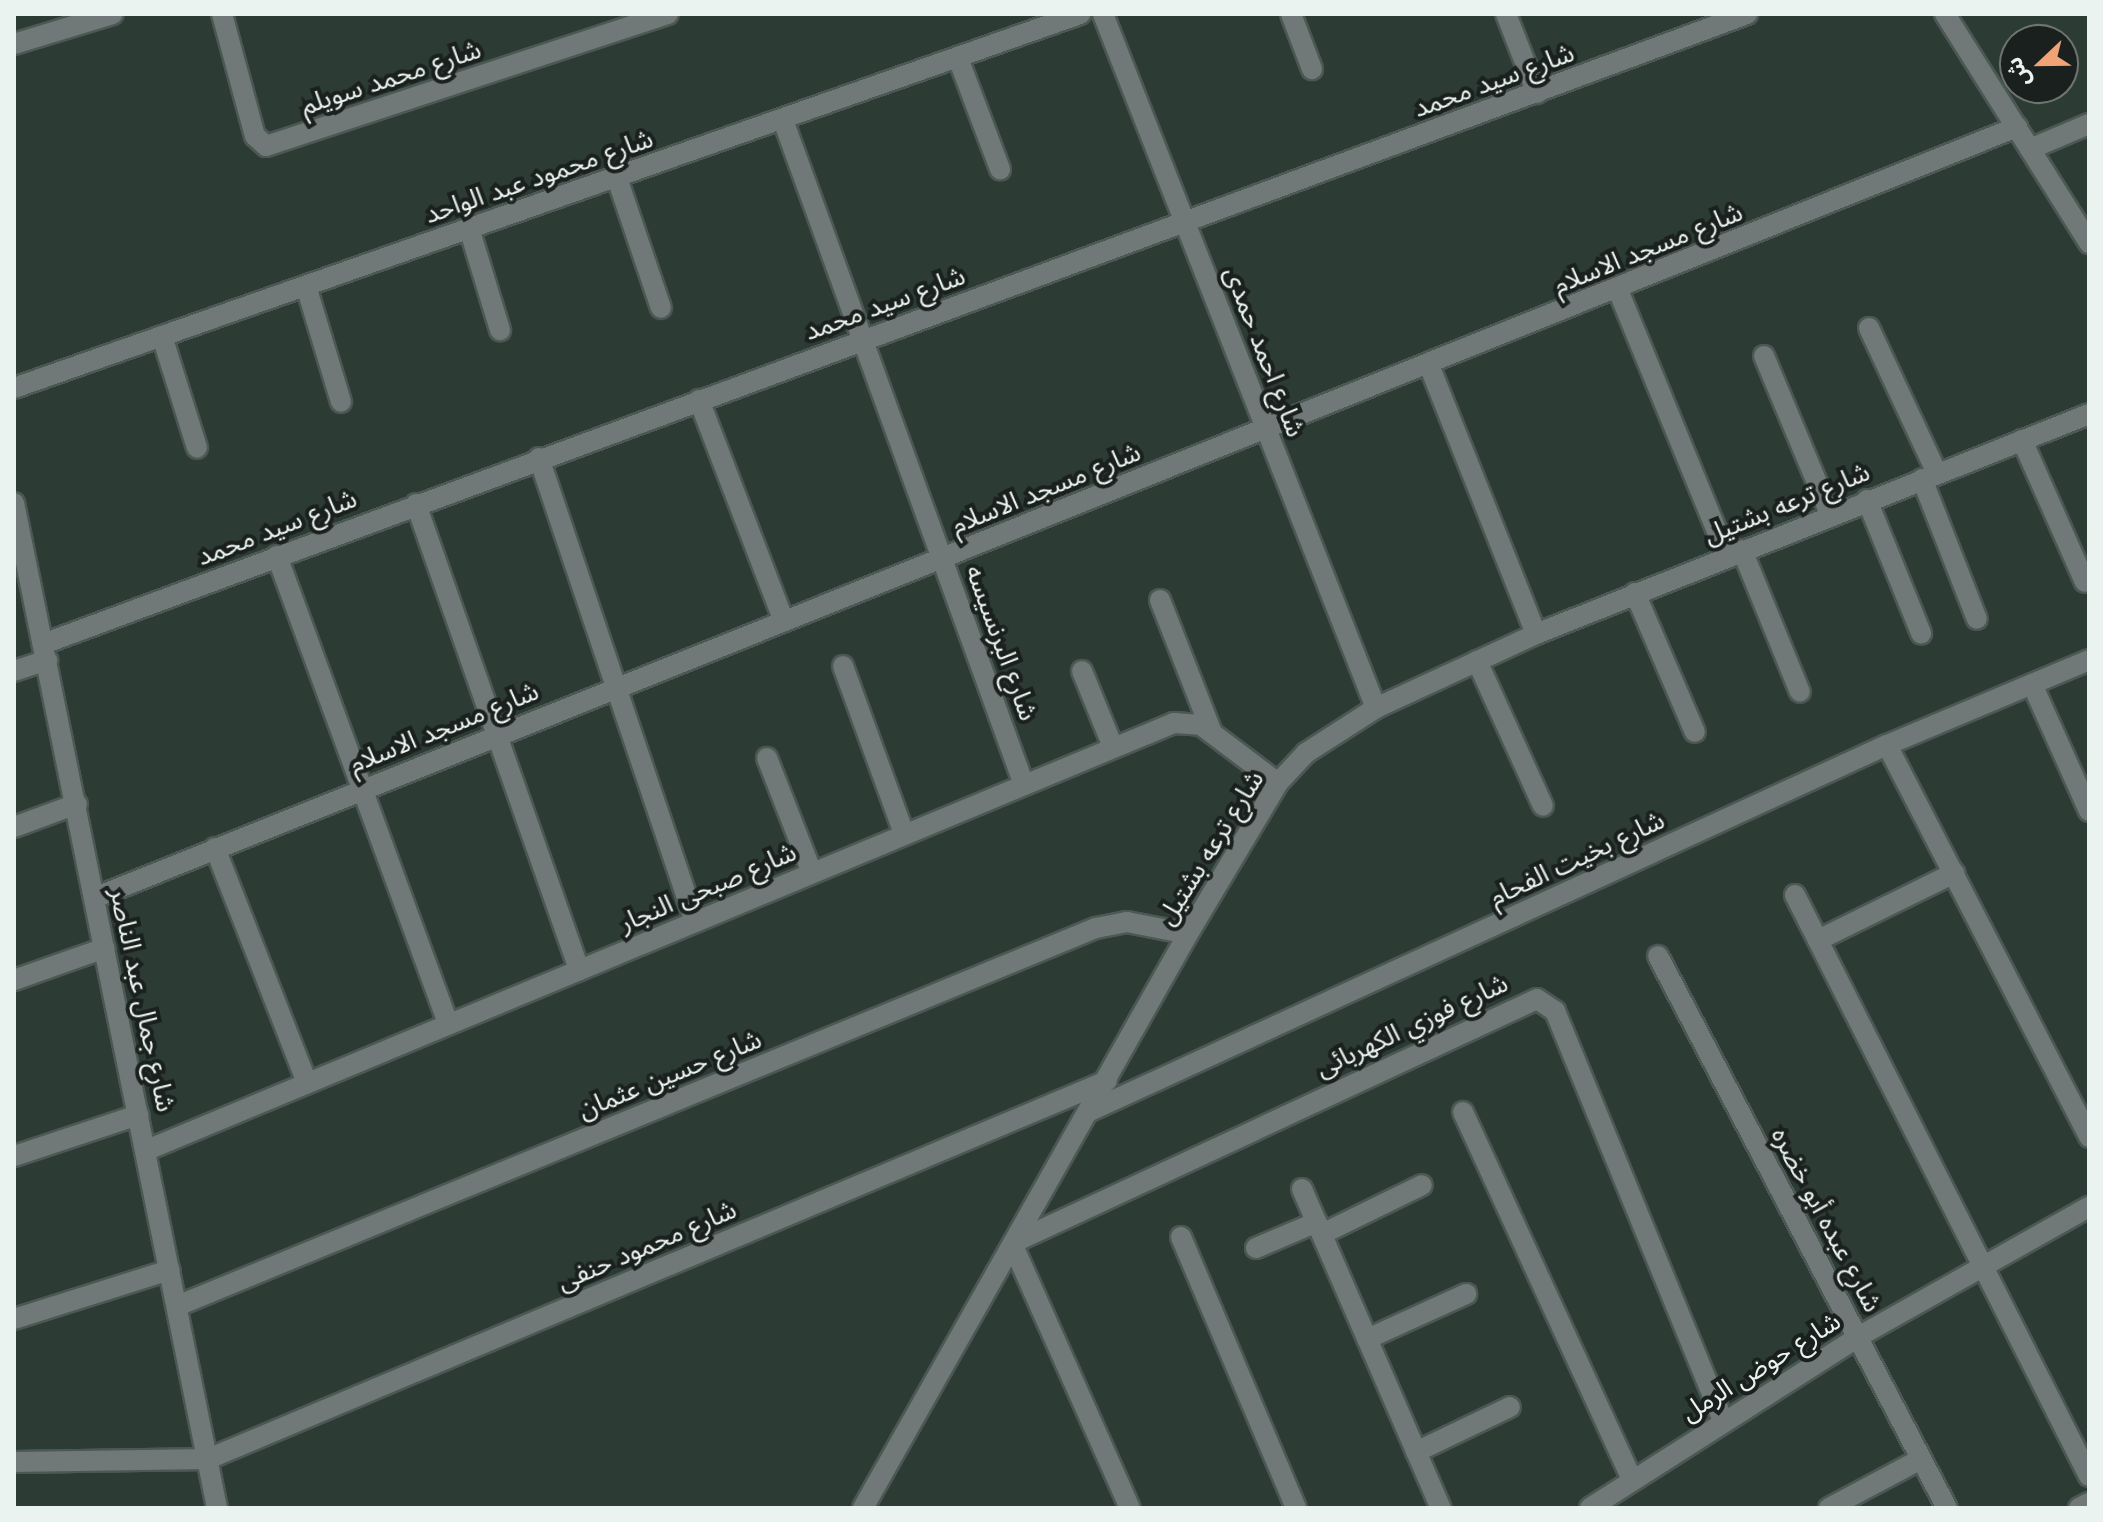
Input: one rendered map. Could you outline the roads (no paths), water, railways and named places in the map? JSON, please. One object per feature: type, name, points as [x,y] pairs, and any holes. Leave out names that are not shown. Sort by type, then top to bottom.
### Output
[{"type":"street","points":[[14,44],[113,14]]},
{"type":"street","name":"شارع محمد سويلم","points":[[222,14],[255,136],[266,146],[668,14]]},
{"type":"street","name":"شارع محمود عبد الواحد","points":[[14,388],[1080,14]]},
{"type":"street","name":"شارع احمد حمدى","points":[[1103,14],[1376,708]]},
{"type":"street","points":[[1291,14],[1312,69]]},
{"type":"street","points":[[1506,14],[1537,93]]},
{"type":"street","name":"شارع سيد محمد","points":[[14,671],[45,652],[277,556],[1747,14]]},
{"type":"street","points":[[1945,14],[2089,243]]},
{"type":"street","points":[[958,58],[1000,169]]},
{"type":"street","name":"شارع البرنسيسه","points":[[783,120],[1024,785]]},
{"type":"street","points":[[2030,149],[2089,124]]},
{"type":"street","name":"شارع مسجد الاسلام","points":[[94,898],[1618,290],[2017,127]]},
{"type":"street","points":[[617,178],[661,308]]},
{"type":"street","points":[[469,228],[500,330]]},
{"type":"street","points":[[306,286],[341,402]]},
{"type":"street","points":[[1618,290],[1734,553],[1800,692]]},
{"type":"street","points":[[1869,328],[1930,476],[1977,619]]},
{"type":"street","points":[[162,336],[197,448]]},
{"type":"street","points":[[1764,356],[1830,514]]},
{"type":"street","points":[[1429,365],[1536,634]]},
{"type":"street","points":[[699,400],[784,621]]},
{"type":"street","name":"شارع ترعه بشتيل","points":[[863,1508],[1017,1245],[1188,934],[1278,783],[1306,753],[1376,708],[1536,634],[1830,514],[2089,414]]},
{"type":"street","points":[[2022,440],[2085,582]]},
{"type":"street","points":[[539,458],[695,921]]},
{"type":"street","points":[[1867,500],[1921,633]]},
{"type":"street","name":"شارع جمال عبد الناصر","points":[[14,503],[217,1508]]},
{"type":"street","points":[[416,504],[579,970]]},
{"type":"street","points":[[277,556],[448,1024]]},
{"type":"street","points":[[1635,593],[1695,732]]},
{"type":"street","points":[[1160,600],[1212,733]]},
{"type":"street","name":"شارع بخيت الفحام","points":[[1090,1111],[1887,745],[2089,660]]},
{"type":"street","points":[[1477,661],[1543,806]]},
{"type":"street","points":[[843,666],[904,834]]},
{"type":"street","points":[[1082,671],[1113,747]]},
{"type":"street","points":[[2032,684],[2089,811]]},
{"type":"street","name":"شارع صبحى النجار","points":[[147,1150],[1174,723],[1212,733],[1278,783]]},
{"type":"street","points":[[1887,745],[2089,1137]]},
{"type":"street","points":[[767,758],[812,873]]},
{"type":"street","points":[[14,827],[77,804]]},
{"type":"street","points":[[215,848],[307,1083]]},
{"type":"street","points":[[1818,940],[1954,873]]},
{"type":"street","points":[[1795,895],[2089,1476]]},
{"type":"street","name":"شارع حسين عثمان","points":[[177,1306],[1096,928],[1127,922],[1188,934]]},
{"type":"street","points":[[14,980],[105,948]]},
{"type":"street","name":"شارع عبده أبو خضره","points":[[1658,956],[1947,1508]]},
{"type":"street","name":"شارع فوزي الكهربائى","points":[[1017,1245],[1537,999],[1555,1011],[1723,1420]]},
{"type":"street","name":"شارع محمود حنفى","points":[[208,1459],[1107,1081]]},
{"type":"street","points":[[1463,1112],[1632,1480]]},
{"type":"street","points":[[14,1156],[138,1115]]},
{"type":"street","points":[[1256,1248],[1319,1228],[1422,1185]]},
{"type":"street","points":[[1302,1189],[1441,1508]]},
{"type":"street","name":"شارع حوض الرمل","points":[[1590,1508],[1723,1420],[1858,1337],[2089,1207]]},
{"type":"street","points":[[1181,1237],[1296,1508]]},
{"type":"street","points":[[1017,1245],[1130,1508]]},
{"type":"street","points":[[14,1319],[169,1270]]},
{"type":"street","points":[[1367,1339],[1466,1294]]},
{"type":"street","points":[[1416,1452],[1510,1407]]},
{"type":"street","points":[[14,1462],[208,1459]]},
{"type":"street","points":[[1829,1508],[1921,1459]]},
{"type":"street","points":[[2079,1508],[2089,1503]]}]
